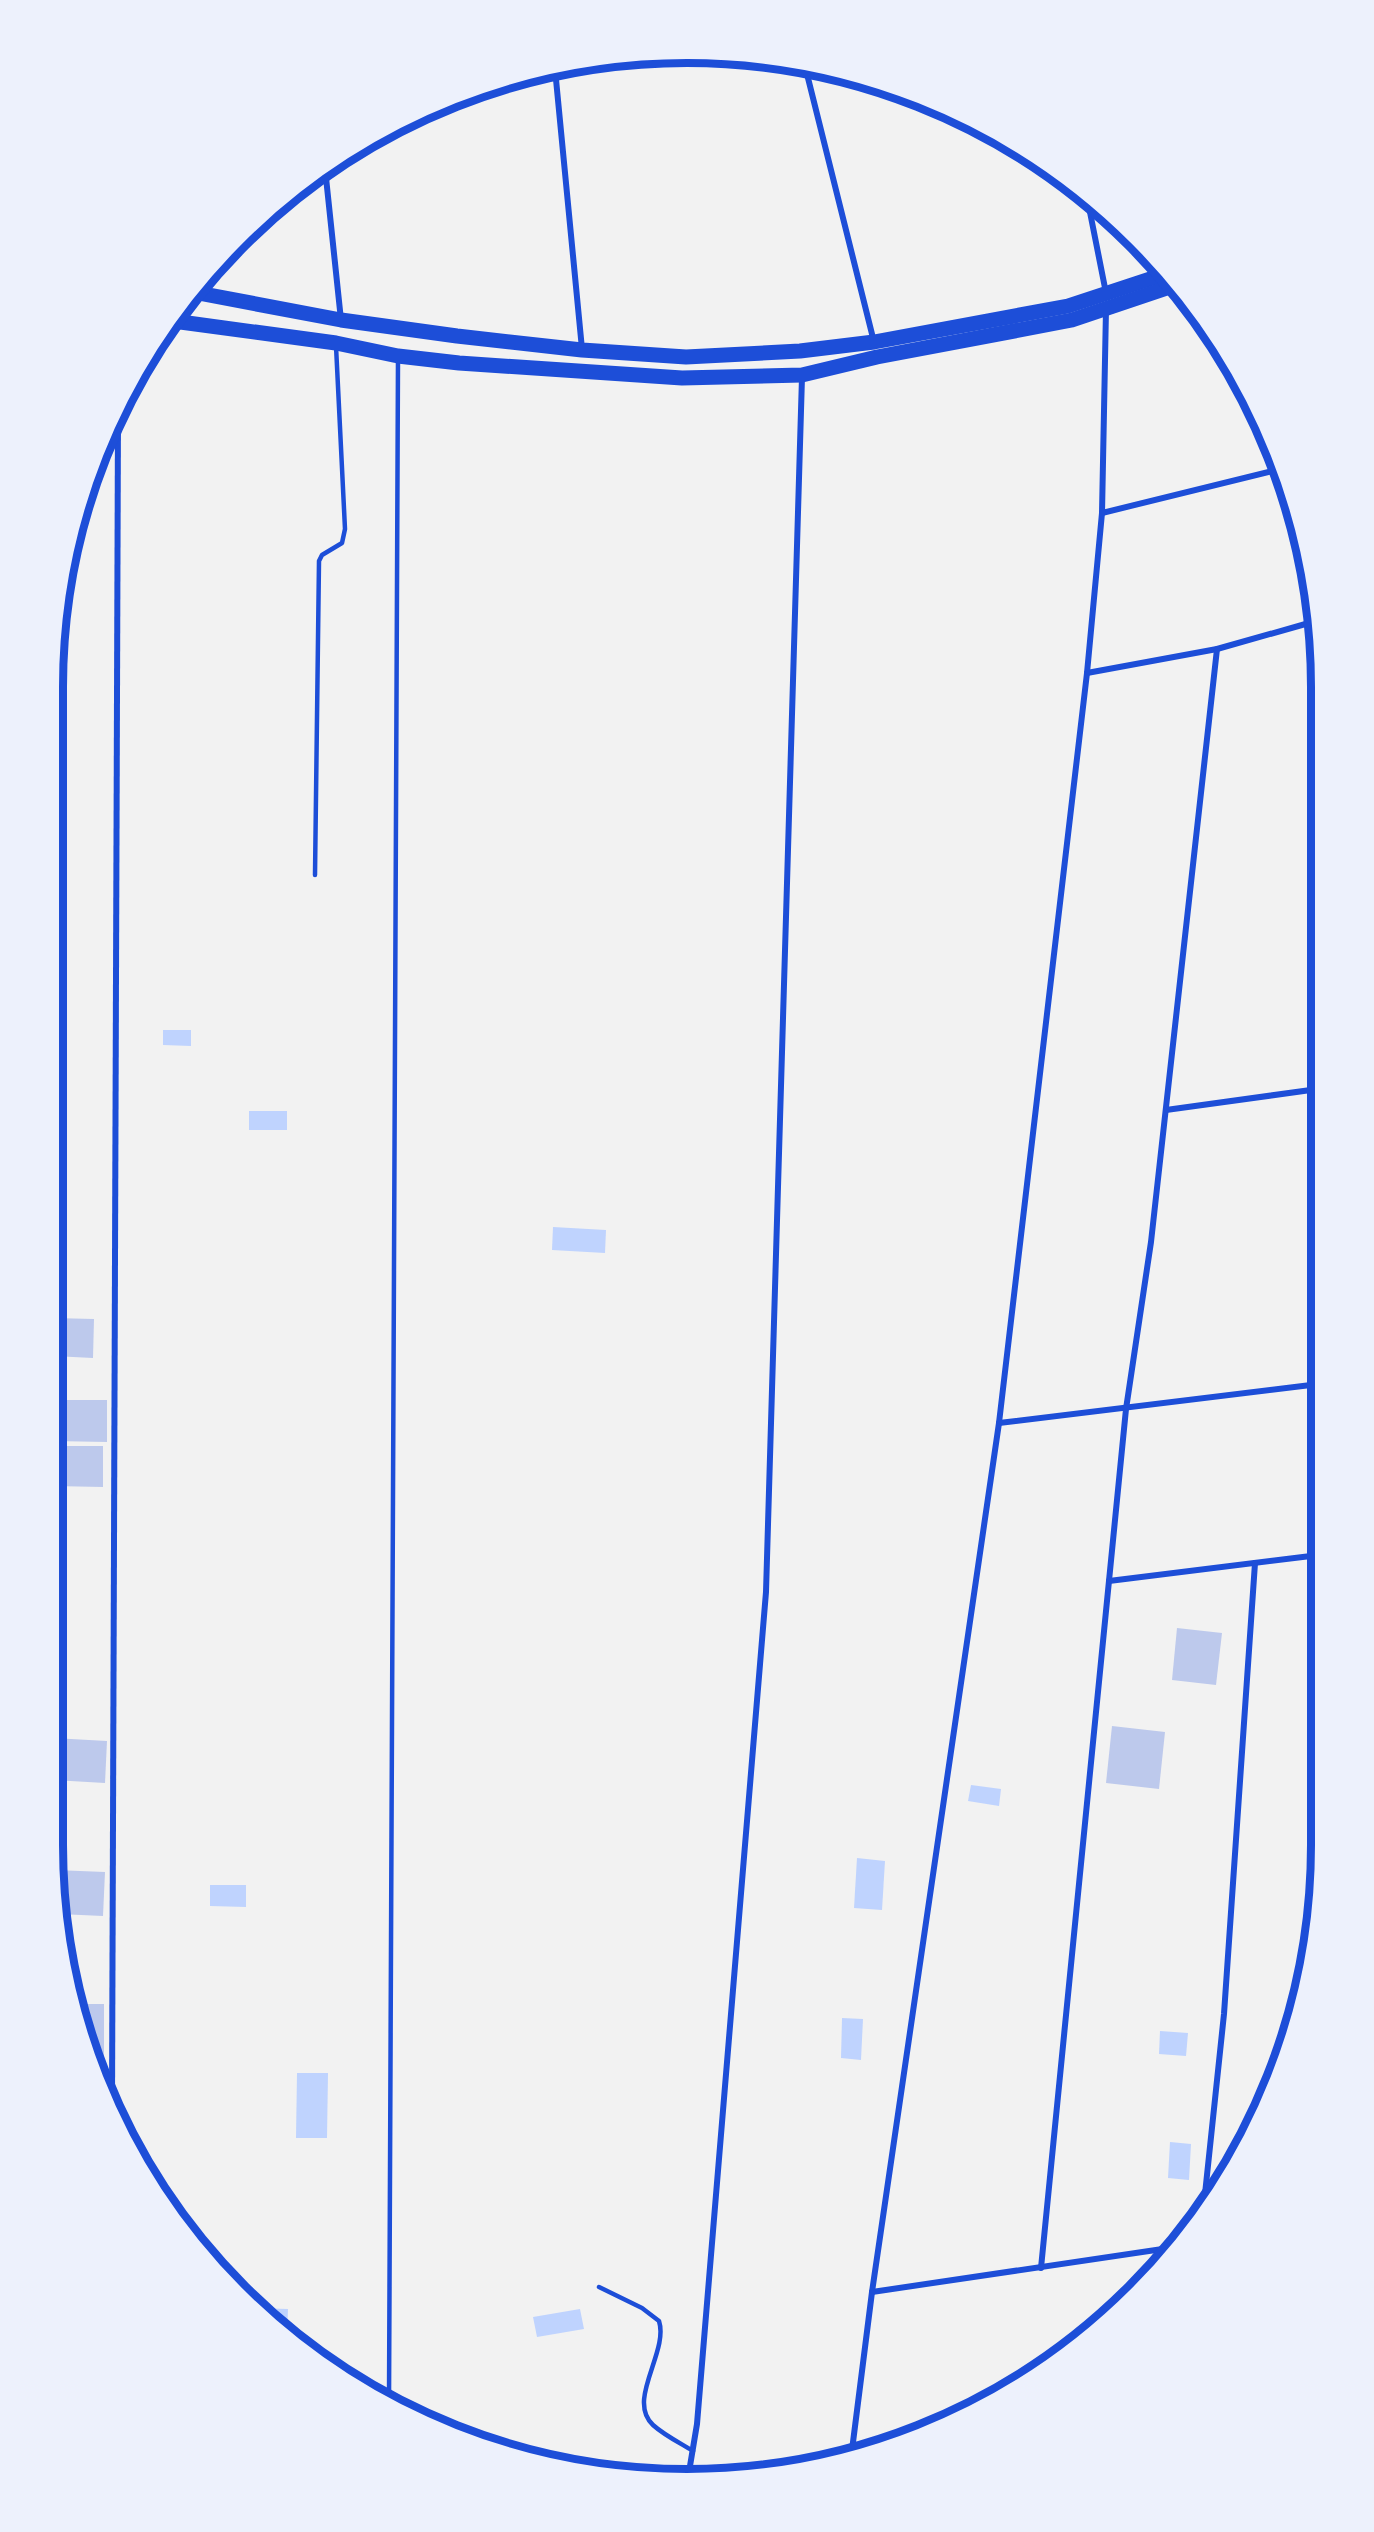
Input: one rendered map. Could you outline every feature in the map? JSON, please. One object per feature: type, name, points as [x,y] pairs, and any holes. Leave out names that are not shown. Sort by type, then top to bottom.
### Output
[{"type":"main road","points":[[181,322],[336,343],[398,356],[459,363],[682,378],[802,375],[877,357],[1072,320],[1157,277]]},
{"type":"main road","points":[[203,294],[341,320],[457,336],[582,350],[686,357],[800,351],[874,342],[1068,306],[1106,302],[1166,288]]},
{"type":"street","points":[[807,75],[874,342]]},
{"type":"street","points":[[556,77],[582,350]]},
{"type":"street","points":[[326,178],[341,320]]},
{"type":"street","points":[[852,2447],[872,2292],[999,1423],[1087,673],[1102,513],[1106,302],[1090,211]]},
{"type":"street","points":[[690,2469],[699,2400],[766,1592],[802,375]]},
{"type":"street","points":[[112,2088],[118,431]]},
{"type":"street","points":[[1102,513],[1273,471]]},
{"type":"street","points":[[1087,673],[1217,650],[1308,623]]},
{"type":"street","points":[[1041,2268],[1126,1408],[1151,1242],[1217,650]]},
{"type":"street","points":[[1166,1110],[1311,1090]]},
{"type":"street","points":[[999,1423],[1311,1385]]},
{"type":"street","points":[[1109,1581],[1311,1557]]},
{"type":"street","points":[[1205,2193],[1224,2014],[1255,1563]]},
{"type":"street","points":[[872,2292],[1162,2249]]},
{"type":"lane","points":[[315,875],[319,561],[322,555],[342,543],[345,529],[336,343]]},
{"type":"lane","points":[[389,2393],[398,356]]},
{"type":"lane","points":[[599,2287],[642,2308],[659,2321],[661,2338],[644,2394],[644,2406],[652,2424],[693,2451]]},
{"type":"water","points":[[163,1030],[191,1030],[191,1046],[163,1045]]},
{"type":"water","points":[[249,1111],[287,1111],[287,1130],[249,1130]]},
{"type":"water","points":[[553,1227],[606,1230],[605,1253],[552,1250]]},
{"type":"water","points":[[971,1785],[1001,1789],[999,1806],[968,1801]]},
{"type":"water","points":[[857,1858],[885,1861],[882,1910],[854,1908]]},
{"type":"water","points":[[210,1885],[246,1885],[246,1907],[210,1906]]},
{"type":"water","points":[[842,2018],[863,2019],[861,2060],[841,2058]]},
{"type":"water","points":[[1160,2031],[1188,2033],[1186,2056],[1159,2054]]},
{"type":"water","points":[[297,2073],[328,2073],[327,2138],[296,2138]]},
{"type":"water","points":[[1170,2142],[1191,2144],[1189,2180],[1168,2178]]},
{"type":"water","points":[[270,2308],[288,2309],[287,2324]]},
{"type":"water","points":[[580,2309],[584,2329],[537,2337],[533,2317]]},
{"type":"building","points":[[63,1318],[94,1319],[93,1358],[63,1356]]},
{"type":"building","points":[[63,1400],[107,1400],[107,1442],[63,1441]]},
{"type":"building","points":[[63,1446],[103,1446],[103,1487],[63,1486]]},
{"type":"building","points":[[1177,1628],[1222,1633],[1216,1685],[1172,1680]]},
{"type":"building","points":[[1112,1726],[1165,1732],[1159,1789],[1106,1783]]},
{"type":"building","points":[[63,1739],[107,1741],[105,1783],[63,1781]]},
{"type":"building","points":[[64,1870],[105,1872],[103,1916],[67,1914]]},
{"type":"building","points":[[83,2004],[104,2004],[104,2068]]}]
